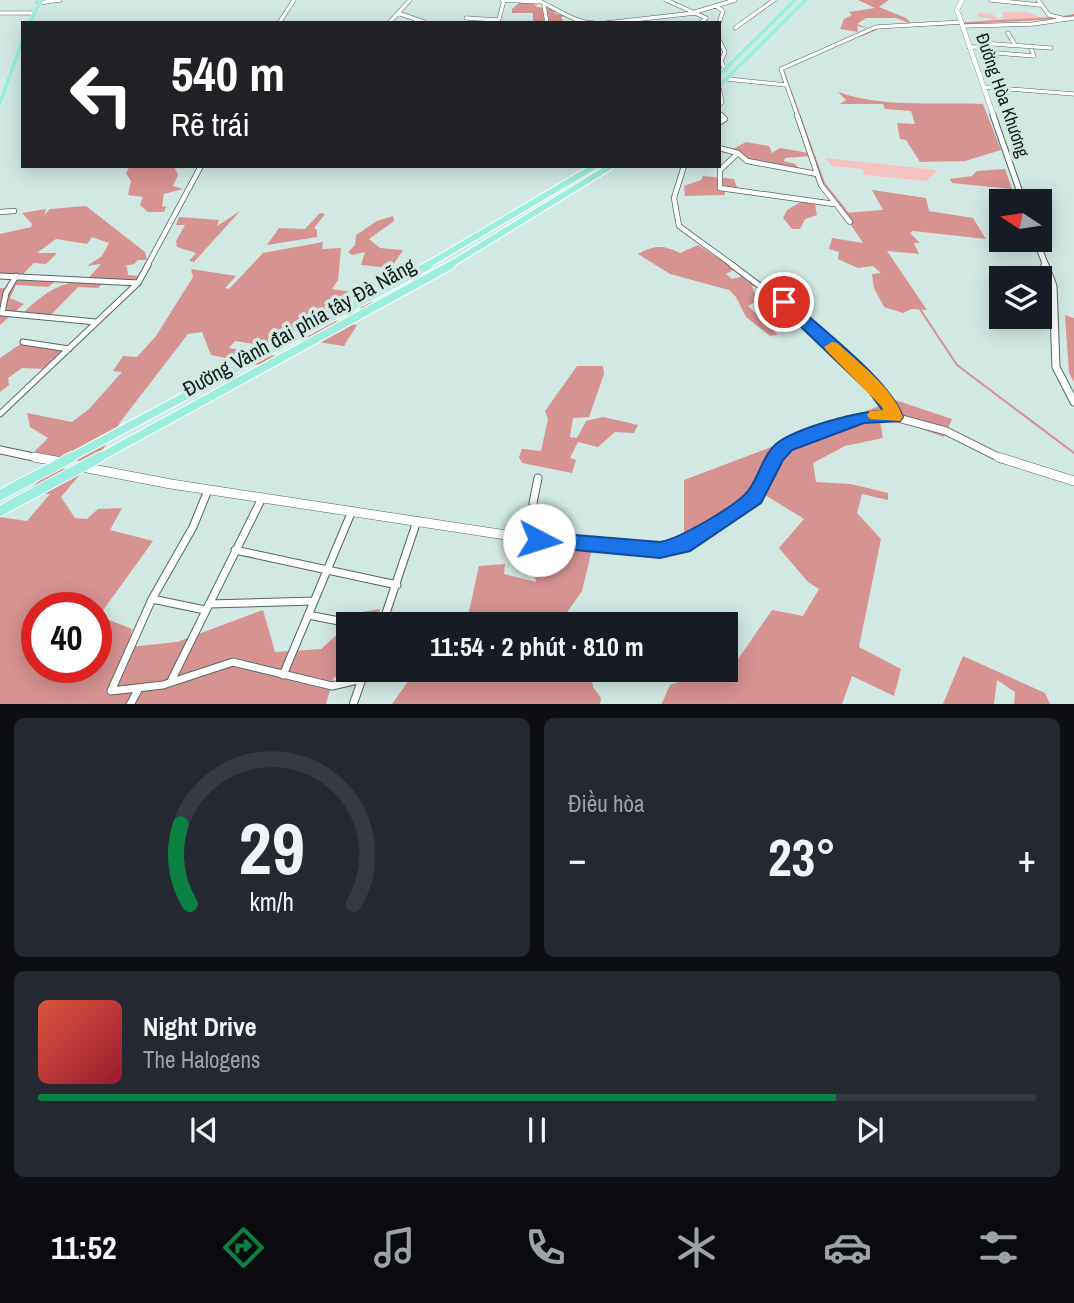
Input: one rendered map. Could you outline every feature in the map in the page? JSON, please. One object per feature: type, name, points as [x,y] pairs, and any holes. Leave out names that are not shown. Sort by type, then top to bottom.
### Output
[{"type":"main road","points":[[721,74],[795,0]]},
{"type":"main road","points":[[721,85],[806,0]]},
{"type":"main road","points":[[31,21],[39,1]]},
{"type":"main road","points":[[0,103],[21,45]]},
{"type":"main road","points":[[721,77],[727,79]]},
{"type":"main road","name":"Đường Vành đai phía tây Đà Nẵng","points":[[0,495],[539,202],[592,168]]},
{"type":"main road","name":"Đường Vành đai phía tây Đà Nẵng","points":[[0,511],[382,302],[548,207],[608,168]]},
{"type":"main road","points":[[372,294],[382,302]]},
{"type":"main road","points":[[61,462],[81,467]]},
{"type":"street","points":[[39,1],[60,0]]},
{"type":"street","points":[[280,21],[294,0]]},
{"type":"street","points":[[391,21],[410,0]]},
{"type":"street","points":[[498,21],[503,0],[537,1],[563,11],[576,21]]},
{"type":"street","points":[[666,0],[706,18],[703,21]]},
{"type":"street","points":[[624,21],[695,13],[735,0]]},
{"type":"street","points":[[735,27],[774,0]]},
{"type":"street","name":"Đường Hòa Khương","points":[[962,0],[957,10],[1019,189]]},
{"type":"street","points":[[991,0],[1041,5]]},
{"type":"street","points":[[1038,0],[1056,21]]},
{"type":"street","points":[[544,5],[547,21]]},
{"type":"street","points":[[716,6],[723,11],[720,21]]},
{"type":"street","points":[[0,13],[34,13]]},
{"type":"street","points":[[398,13],[421,21]]},
{"type":"street","points":[[1049,15],[1074,18]]},
{"type":"street","points":[[466,18],[490,21]]},
{"type":"street","points":[[850,222],[834,204],[817,174],[781,72],[783,67],[874,28],[1056,21],[1063,18]]},
{"type":"street","points":[[1008,33],[1014,45]]},
{"type":"street","points":[[982,47],[981,43],[1051,48]]},
{"type":"street","points":[[721,44],[725,52],[721,61],[725,70]]},
{"type":"street","points":[[1005,44],[1010,54]]},
{"type":"street","points":[[982,47],[986,52],[1034,56],[1030,46]]},
{"type":"street","points":[[970,47],[982,47]]},
{"type":"street","points":[[727,79],[786,85]]},
{"type":"street","points":[[984,87],[1074,94]]},
{"type":"street","points":[[721,149],[738,153],[747,161],[817,174]]},
{"type":"street","points":[[738,153],[720,170],[720,188],[817,204],[834,204]]},
{"type":"street","points":[[0,414],[138,283],[200,168]]},
{"type":"street","points":[[683,168],[674,198],[679,226],[800,315],[875,388],[890,405],[894,417]]},
{"type":"street","points":[[0,212],[14,211]]},
{"type":"street","points":[[1040,252],[1053,286],[1056,367],[1074,402]]},
{"type":"street","points":[[0,276],[138,283]]},
{"type":"street","points":[[16,276],[6,293],[2,313],[96,322]]},
{"type":"street","points":[[23,342],[69,349]]},
{"type":"street","points":[[81,467],[262,498],[539,540],[660,550],[683,546],[754,498],[776,456],[786,446],[862,417],[894,417],[946,431],[1036,472],[1074,481]]},
{"type":"street","points":[[0,450],[61,462]]},
{"type":"street","points":[[538,478],[533,503],[539,540]]},
{"type":"street","points":[[208,489],[192,527],[152,599],[111,691],[138,690],[233,662],[331,686],[343,682]]},
{"type":"street","points":[[171,681],[262,498]]},
{"type":"street","points":[[283,675],[352,511]]},
{"type":"street","points":[[387,612],[417,521]]},
{"type":"street","points":[[236,550],[397,585]]},
{"type":"street","points":[[152,599],[207,607],[251,607],[278,602],[314,601]]},
{"type":"street","points":[[308,615],[336,620]]},
{"type":"street","points":[[354,704],[361,682]]},
{"type":"street","points":[[131,704],[138,690]]},
{"type":"shaded area","points":[[858,0],[889,0],[879,7],[906,18],[912,24],[896,18],[866,18],[857,24],[868,28],[857,26],[858,32],[840,29],[844,19],[852,15],[849,12],[875,8]]},
{"type":"shaded area","points":[[520,2],[538,4],[534,5],[555,9],[557,11],[554,13],[565,16],[561,17],[563,21],[533,21],[533,13],[512,13],[512,9]]},
{"type":"shaded area","points":[[979,12],[992,14],[999,19],[1003,18],[1003,12],[1027,12],[1046,20],[987,23],[985,21],[992,19],[977,16]]},
{"type":"shaded area","points":[[838,92],[891,102],[983,104],[1001,150],[965,161],[920,162],[906,140],[900,139],[897,123],[915,124],[911,111],[885,109],[883,104],[840,104],[846,100]]},
{"type":"shaded area","points":[[746,142],[769,146],[772,153],[780,148],[809,153],[811,156],[785,158],[784,161],[795,164],[800,170],[746,160],[733,149]]},
{"type":"shaded area","points":[[825,158],[938,170],[926,181],[864,175],[863,169],[832,166]]},
{"type":"shaded area","points":[[129,168],[175,168],[178,175],[173,186],[183,189],[164,194],[164,212],[148,212],[140,205],[143,197],[128,195],[131,181],[126,173]]},
{"type":"shaded area","points":[[1005,169],[1012,189],[952,183],[950,179],[972,176],[977,171]]},
{"type":"shaded area","points":[[703,176],[734,179],[738,190],[724,189],[725,195],[685,196],[684,186],[701,180]]},
{"type":"shaded area","points":[[872,190],[926,198],[929,211],[973,218],[986,239],[913,231],[910,233],[920,243],[914,243],[919,254],[887,251],[927,310],[912,309],[903,313],[884,307],[874,288],[872,274],[881,273],[873,266],[858,268],[838,259],[839,252],[829,249],[832,238],[863,243],[843,213],[883,210]]},
{"type":"shaded area","points":[[804,200],[815,204],[817,215],[805,219],[800,229],[792,229],[783,218],[787,210]]},
{"type":"shaded area","points":[[86,206],[145,252],[147,260],[138,260],[134,264],[124,266],[127,267],[128,275],[140,276],[136,280],[108,279],[98,288],[78,287],[47,319],[21,315],[58,287],[85,282],[101,264],[87,266],[102,256],[109,243],[92,237],[87,244],[56,239],[37,253],[57,253],[46,264],[34,263],[22,275],[0,273],[0,234],[31,227],[32,224],[22,213],[46,209],[44,215],[50,209]]},
{"type":"shaded area","points":[[240,211],[194,262],[189,261],[196,253],[177,247],[176,241],[185,225],[176,225],[179,217],[219,220],[217,226]]},
{"type":"shaded area","points":[[320,213],[325,214],[314,228],[317,230],[317,237],[267,245],[279,228],[305,229]]},
{"type":"shaded area","points":[[393,216],[394,221],[369,239],[380,248],[403,250],[391,268],[361,265],[365,252],[352,255],[348,252],[355,245],[356,235],[377,221]]},
{"type":"shaded area","points":[[323,242],[322,249],[341,248],[338,280],[332,289],[376,296],[367,309],[341,306],[331,320],[357,325],[344,346],[281,336],[273,347],[235,341],[229,348],[277,356],[269,367],[211,355],[202,332],[188,334],[121,421],[103,449],[89,463],[34,452],[48,438],[30,427],[27,413],[72,422],[89,409],[122,372],[113,371],[123,356],[137,357],[156,336],[193,277],[191,269],[236,276],[225,288],[229,289],[263,253]]},
{"type":"shaded area","points":[[698,245],[735,269],[726,274],[732,279],[743,276],[758,285],[752,287],[758,300],[748,306],[778,335],[770,336],[746,317],[736,297],[729,290],[670,274],[638,254],[659,247],[680,253]]},
{"type":"shaded area","points":[[18,279],[57,280],[48,287],[16,285],[10,298],[24,304],[0,325],[0,288],[7,288]]},
{"type":"shaded area","points":[[1065,315],[1074,318],[1074,382],[1069,373]]},
{"type":"shaded area","points":[[22,343],[68,347],[44,369],[22,368],[8,378],[9,385],[0,392],[0,358]]},
{"type":"shaded area","points":[[577,366],[603,366],[604,374],[589,417],[573,418],[570,437],[577,438],[586,421],[603,417],[638,425],[634,433],[615,432],[598,447],[578,442],[570,458],[576,460],[572,473],[522,463],[519,457],[522,449],[541,451],[548,419],[545,411]]},
{"type":"shaded area","points":[[895,400],[952,419],[944,437],[905,423],[880,422],[883,438],[845,446],[813,463],[816,482],[851,484],[888,493],[888,500],[862,494],[857,513],[881,539],[859,647],[901,669],[894,696],[852,676],[842,704],[661,704],[670,685],[680,682],[738,682],[738,659],[772,610],[803,616],[819,589],[808,582],[779,548],[804,519],[765,495],[705,542],[684,535],[684,480]]},
{"type":"shaded area","points":[[51,466],[82,472],[61,497],[75,518],[87,519],[98,509],[122,508],[110,530],[153,541],[112,598],[112,592],[21,592],[21,683],[112,683],[112,621],[132,629],[129,647],[177,642],[263,610],[275,652],[321,649],[336,635],[336,678],[326,704],[0,704],[0,517],[27,521],[50,494],[28,493]]},
{"type":"shaded area","points":[[530,543],[592,549],[582,591],[567,612],[469,612],[479,566],[505,564],[504,574],[536,582]]},
{"type":"shaded area","points":[[963,656],[1045,693],[1050,704],[1014,704],[1015,692],[997,680],[994,704],[943,704]]},
{"type":"shaded area","points":[[408,682],[592,682],[601,698],[600,704],[392,704]]},
{"type":"waterway","points":[[1063,17],[1074,15]]},
{"type":"waterway","points":[[934,25],[1054,18]]},
{"type":"waterway","points":[[862,35],[876,29]]},
{"type":"waterway","points":[[783,70],[824,183],[902,282],[957,365],[1074,453]]},
{"type":"slow traffic","points":[[832,347],[875,388],[890,405],[894,417],[876,415]]},
{"type":"route","points":[[539,540],[660,550],[683,546],[754,498],[776,456],[786,446],[862,417],[894,417],[890,405],[875,388],[784,302]]}]
